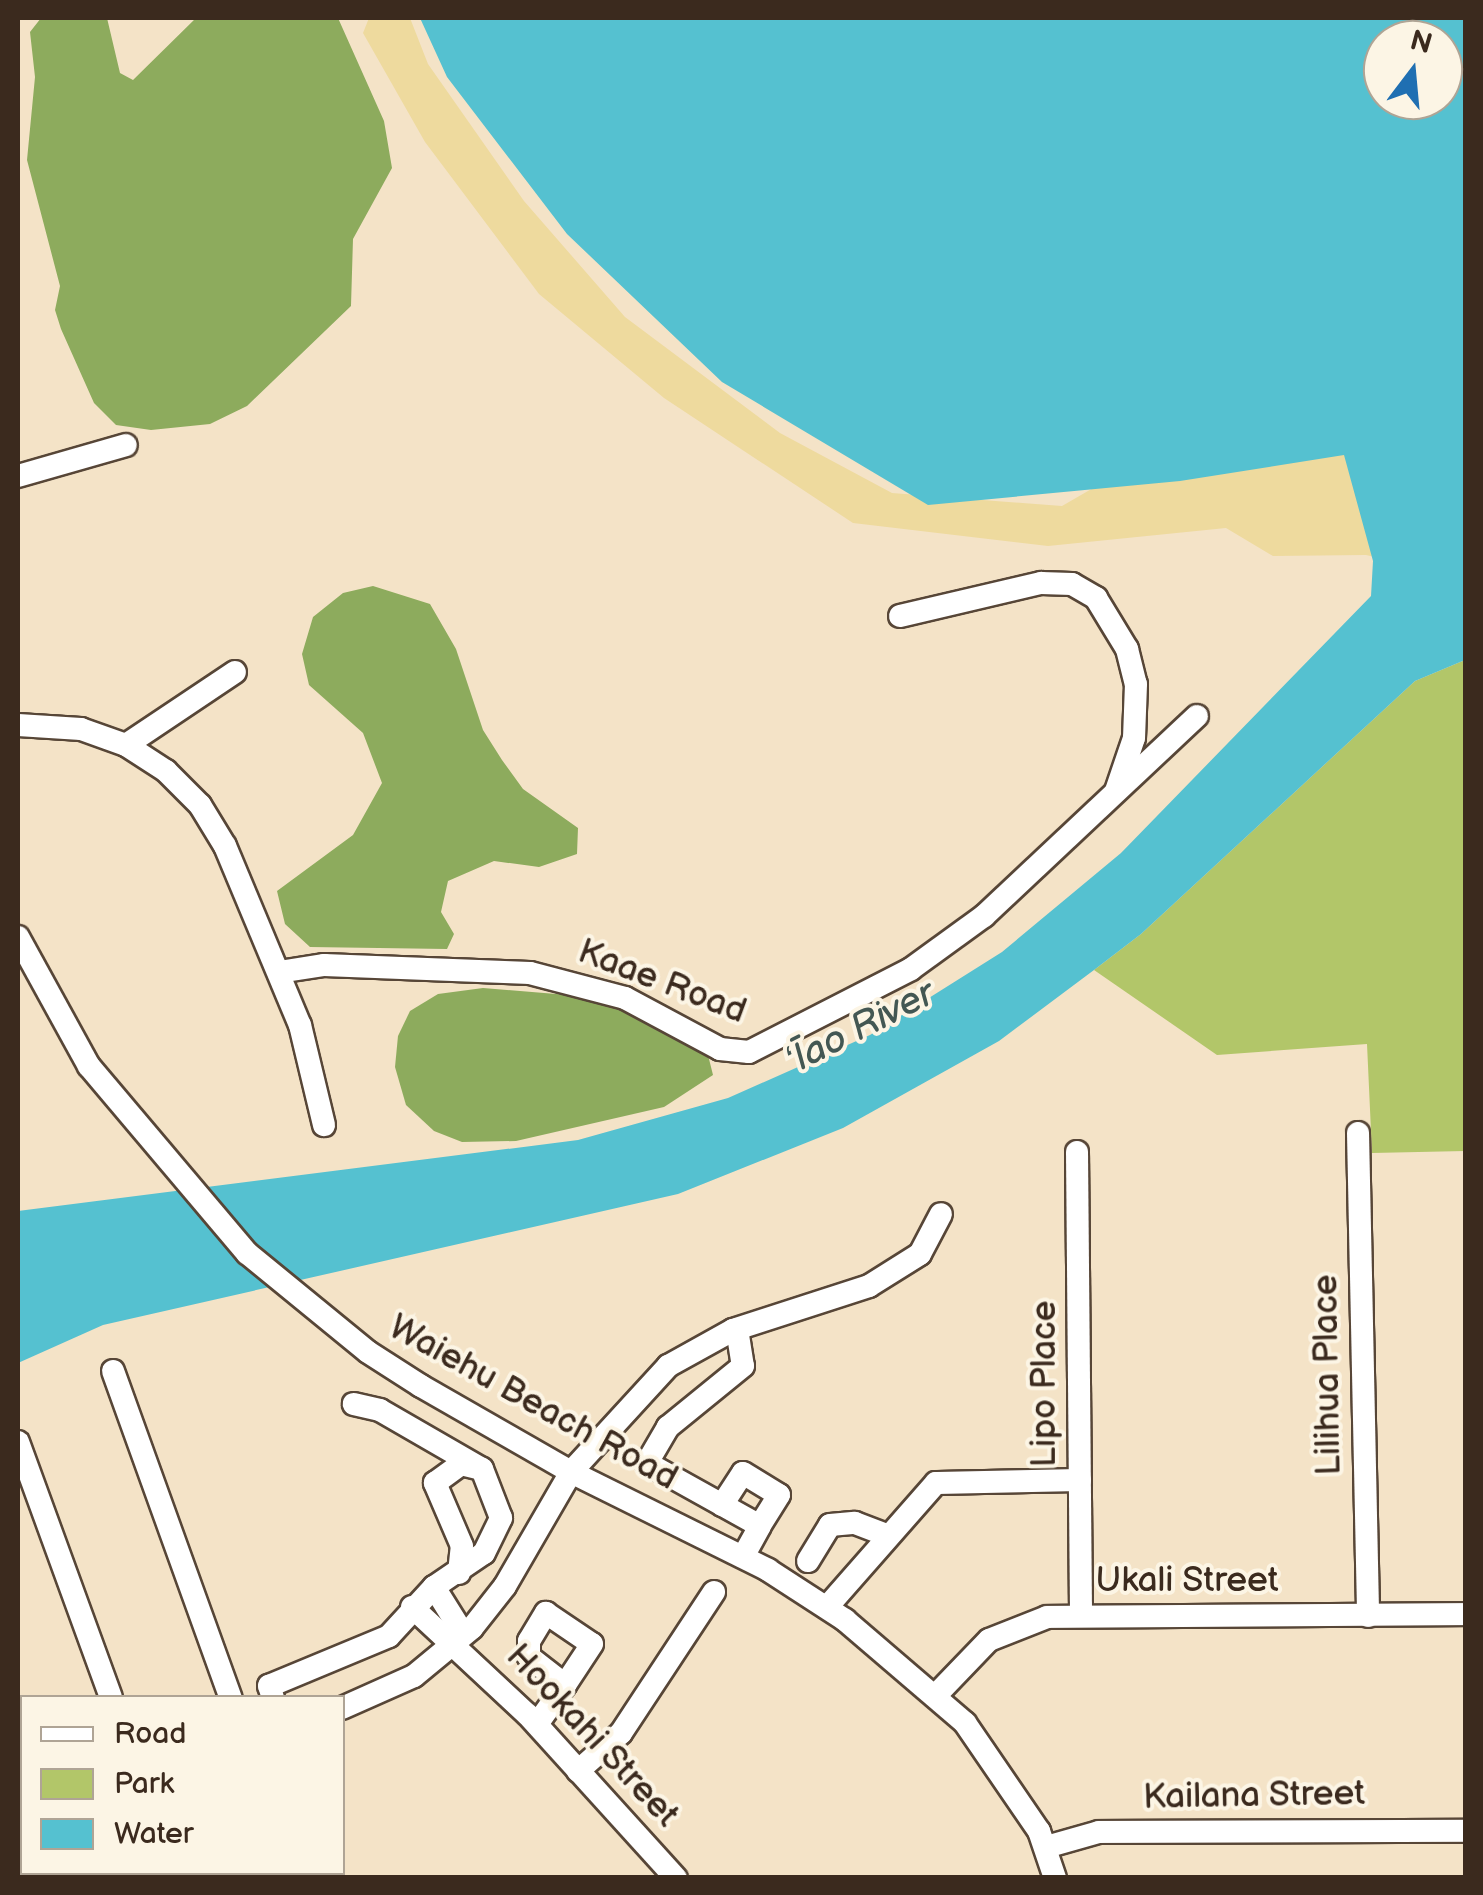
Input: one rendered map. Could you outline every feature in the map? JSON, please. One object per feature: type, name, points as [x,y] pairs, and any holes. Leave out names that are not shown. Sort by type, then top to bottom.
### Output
[{"type":"street","points":[[18,476],[126,446]]},
{"type":"street","name":"Kaae Road","points":[[900,616],[1042,583],[1072,584],[1096,598],[1127,648],[1136,684],[1134,738],[1116,794]]},
{"type":"street","points":[[126,745],[235,672]]},
{"type":"street","name":"Kaae Road","points":[[279,972],[324,965],[530,972],[625,998],[720,1048],[749,1052],[911,969],[984,916],[1196,716]]},
{"type":"street","points":[[18,724],[81,729],[126,745],[166,771],[214,825],[279,972],[310,1057],[324,1125]]},
{"type":"street","name":"Waiehu Beach Road","points":[[18,937],[88,1066],[248,1253],[368,1352],[571,1472],[742,1557],[828,1607],[937,1694],[1009,1781],[1046,1848],[1055,1878]]},
{"type":"street","name":"Lilihua Place","points":[[1358,1133],[1368,1616]]},
{"type":"street","name":"Lipo Place","points":[[1077,1152],[1080,1616]]},
{"type":"street","points":[[345,1707],[414,1676],[457,1643],[500,1594],[571,1472],[668,1366],[737,1329],[870,1286],[920,1254],[942,1214]]},
{"type":"street","points":[[737,1329],[743,1366],[648,1452],[647,1462],[760,1526]]},
{"type":"street","points":[[114,1371],[230,1695]]},
{"type":"street","points":[[272,1695],[269,1686],[389,1636],[434,1586],[484,1553],[501,1518],[482,1469],[380,1410],[354,1404]]},
{"type":"street","points":[[18,1442],[110,1695]]},
{"type":"street","points":[[459,1573],[462,1546],[435,1483],[461,1464],[482,1469]]},
{"type":"street","points":[[722,1505],[743,1472],[779,1495],[742,1557]]},
{"type":"street","points":[[828,1607],[886,1535],[936,1483],[1080,1480]]},
{"type":"street","points":[[808,1561],[830,1525],[855,1523],[886,1535]]},
{"type":"street","points":[[434,1586],[458,1626],[457,1643]]},
{"type":"street","points":[[578,1771],[621,1733],[714,1592]]},
{"type":"street","name":"Hookahi Street","points":[[412,1607],[444,1640],[457,1643],[536,1724],[676,1878]]},
{"type":"street","name":"Ukali Street","points":[[937,1694],[1006,1628],[1080,1616],[1466,1614]]},
{"type":"street","points":[[536,1724],[565,1685]]},
{"type":"street","name":"Kailana Street","points":[[1046,1848],[1099,1832],[1466,1830]]},
{"type":"green space","points":[[41,18],[107,18],[120,73],[133,80],[196,18],[338,18],[384,121],[392,168],[353,239],[351,306],[247,406],[210,424],[151,430],[116,425],[94,403],[61,329],[55,310],[60,286],[27,160],[35,77],[30,32]]},
{"type":"green space","points":[[373,586],[430,604],[456,649],[483,730],[502,760],[523,789],[578,828],[577,854],[539,867],[494,861],[448,881],[441,912],[454,934],[447,949],[310,947],[285,924],[277,891],[353,835],[382,783],[363,733],[309,685],[302,654],[313,617],[343,593]]},
{"type":"green space","points":[[1465,660],[1465,1151],[1372,1153],[1367,1044],[1217,1055],[1094,970],[1141,934],[1415,681]]},
{"type":"green space","points":[[483,988],[592,997],[643,1011],[708,1055],[713,1075],[664,1107],[516,1141],[462,1142],[434,1131],[406,1105],[395,1067],[398,1036],[410,1011],[438,994]]},
{"type":"sand","points":[[369,18],[410,18],[428,64],[524,201],[625,317],[780,433],[892,493],[1062,506],[1152,454],[1302,328],[1436,571],[1366,555],[1273,556],[1226,528],[1048,546],[853,523],[664,398],[539,294],[425,142],[363,33]]},
{"type":"water","points":[[420,18],[1465,18],[1465,660],[1415,681],[1141,934],[1094,970],[999,1041],[843,1128],[678,1194],[103,1325],[18,1363],[18,1211],[578,1140],[728,1098],[870,1035],[1002,952],[1121,853],[1371,596],[1373,561],[1344,455],[1180,481],[928,505],[722,382],[567,234],[447,77]]},
{"type":"water label","name":"ʻĪao River","points":[[860,1028]]}]
